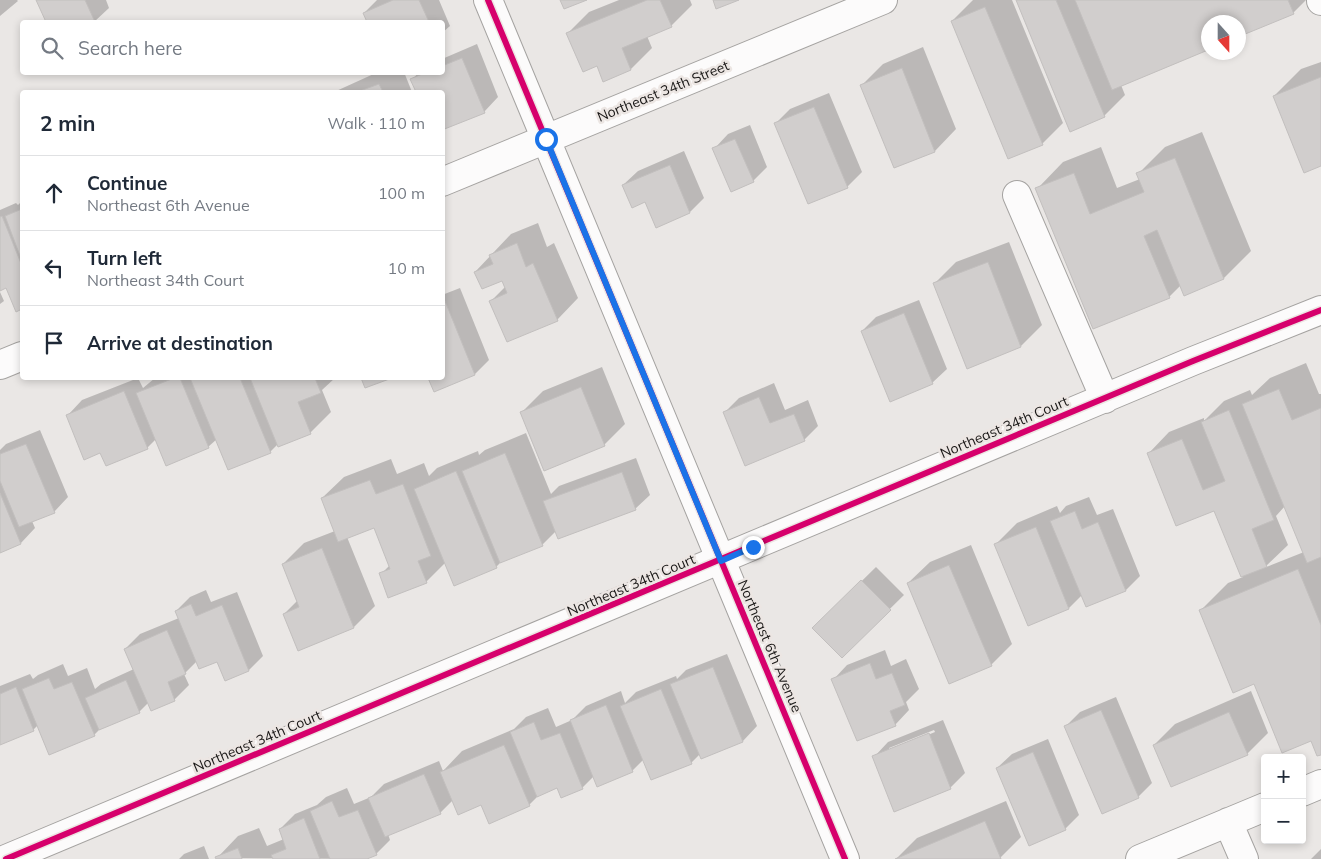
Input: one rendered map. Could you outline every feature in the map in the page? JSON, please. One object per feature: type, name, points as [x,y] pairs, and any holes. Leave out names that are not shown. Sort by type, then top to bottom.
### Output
[{"type":"street","name":"Northeast 6th Avenue","points":[[488,0],[845,859]]},
{"type":"street","name":"Northeast 34th Street","points":[[445,181],[883,0]]},
{"type":"street","points":[[1017,195],[1104,399]]},
{"type":"street","name":"Northeast 34th Court","points":[[6,859],[1321,310]]},
{"type":"street","points":[[0,365],[20,357]]},
{"type":"street","points":[[1306,790],[1321,784]]},
{"type":"street","points":[[1140,859],[1261,809]]},
{"type":"street","points":[[1228,822],[1244,859]]},
{"type":"building","points":[[36,0],[85,0],[94,20],[45,20]]},
{"type":"building","points":[[393,0],[419,0],[428,20],[366,20],[363,13]]},
{"type":"building","points":[[560,0],[587,0],[564,9]]},
{"type":"building","points":[[647,0],[660,0],[672,27],[622,48],[631,70],[603,82],[597,66],[583,72],[566,33]]},
{"type":"building","points":[[713,0],[739,0],[716,9]]},
{"type":"building","points":[[1016,0],[1056,0],[1105,117],[1070,132]]},
{"type":"building","points":[[1075,0],[1288,0],[1294,14],[1246,34],[1246,15],[1201,15],[1201,53],[1112,90]]},
{"type":"building","points":[[985,7],[1043,145],[1008,159],[951,21]]},
{"type":"building","points":[[462,58],[485,113],[445,129],[445,90],[415,90],[410,79],[420,75],[445,75],[445,65]]},
{"type":"building","points":[[902,68],[935,152],[894,168],[860,85]]},
{"type":"building","points":[[1321,77],[1321,166],[1304,173],[1273,96]]},
{"type":"building","points":[[379,84],[382,90],[362,90]]},
{"type":"building","points":[[814,107],[848,188],[808,204],[774,123]]},
{"type":"building","points":[[735,139],[754,182],[731,192],[712,148]]},
{"type":"building","points":[[1175,158],[1224,279],[1184,296],[1157,230],[1144,236],[1170,298],[1093,329],[1035,188],[1074,173],[1090,214],[1144,192],[1136,173]]},
{"type":"building","points":[[670,165],[690,213],[656,228],[645,202],[632,208],[622,185]]},
{"type":"building","points":[[20,210],[20,256],[5,216]]},
{"type":"building","points":[[2,216],[20,261],[20,310],[16,312],[6,288],[0,291],[0,217]]},
{"type":"building","points":[[517,243],[526,267],[533,263],[558,321],[507,342],[489,301],[507,293],[502,281],[482,289],[474,272],[493,264],[489,255]]},
{"type":"building","points":[[988,262],[1021,347],[967,369],[933,283]]},
{"type":"building","points":[[445,301],[475,375],[434,392],[429,380],[445,380]]},
{"type":"building","points":[[904,313],[933,384],[890,402],[861,331]]},
{"type":"building","points":[[169,380],[181,380],[209,448],[166,466],[136,393]]},
{"type":"building","points":[[191,380],[241,380],[271,453],[228,470]]},
{"type":"building","points":[[251,380],[316,380],[321,393],[298,402],[311,434],[278,447]]},
{"type":"building","points":[[362,380],[387,380],[365,388]]},
{"type":"building","points":[[581,387],[605,446],[544,471],[520,412]]},
{"type":"building","points":[[1279,389],[1292,420],[1321,408],[1321,557],[1307,563],[1242,404]]},
{"type":"building","points":[[124,391],[148,449],[106,466],[100,453],[84,460],[66,415]]},
{"type":"building","points":[[759,397],[770,423],[794,414],[805,441],[745,466],[723,412]]},
{"type":"building","points":[[1229,410],[1274,520],[1252,529],[1267,567],[1241,577],[1214,511],[1176,526],[1147,453],[1182,439],[1203,490],[1225,481],[1201,422]]},
{"type":"building","points":[[26,444],[55,513],[19,527],[0,481],[0,454]]},
{"type":"building","points":[[505,453],[543,546],[500,563],[462,471]]},
{"type":"building","points":[[456,471],[497,568],[454,586],[414,489]]},
{"type":"building","points":[[622,472],[636,510],[558,539],[543,501]]},
{"type":"building","points":[[370,480],[376,494],[403,484],[431,556],[418,561],[427,583],[388,598],[379,573],[390,569],[374,528],[338,542],[321,498]]},
{"type":"building","points":[[0,493],[21,544],[0,553]]},
{"type":"building","points":[[1075,511],[1082,529],[1098,522],[1126,591],[1086,607],[1050,521]]},
{"type":"building","points":[[1036,527],[1069,609],[1028,626],[994,544]]},
{"type":"building","points":[[322,548],[354,628],[298,651],[283,614],[299,607],[282,564]]},
{"type":"building","points":[[949,565],[992,666],[949,684],[907,583]]},
{"type":"building","points":[[1298,569],[1321,625],[1321,755],[1317,756],[1311,741],[1282,753],[1254,684],[1233,693],[1199,610]]},
{"type":"building","points":[[861,580],[891,610],[842,658],[812,628]]},
{"type":"building","points":[[191,604],[196,616],[222,605],[249,671],[225,681],[217,662],[199,669],[175,611]]},
{"type":"building","points":[[167,630],[186,674],[168,682],[175,701],[151,711],[124,649]]},
{"type":"building","points":[[870,663],[876,679],[892,673],[905,705],[890,711],[896,726],[857,741],[831,679]]},
{"type":"building","points":[[713,667],[743,742],[701,759],[670,684]]},
{"type":"building","points":[[49,678],[54,689],[72,682],[95,736],[49,755],[22,689]]},
{"type":"building","points":[[126,680],[140,713],[99,730],[85,698]]},
{"type":"building","points":[[16,687],[34,731],[0,745],[0,694]]},
{"type":"building","points":[[661,689],[692,764],[651,780],[620,706]]},
{"type":"building","points":[[606,705],[633,772],[597,787],[570,720]]},
{"type":"building","points":[[1101,710],[1139,798],[1102,814],[1064,726]]},
{"type":"building","points":[[1229,712],[1248,755],[1171,787],[1153,745]]},
{"type":"building","points":[[534,722],[541,740],[560,733],[583,789],[561,798],[557,788],[537,797],[510,732]]},
{"type":"building","points":[[929,733],[951,789],[894,812],[872,756]]},
{"type":"building","points":[[504,745],[530,806],[489,824],[481,805],[458,815],[440,772]]},
{"type":"building","points":[[1033,752],[1066,830],[1029,846],[996,768]]},
{"type":"building","points":[[424,774],[441,814],[385,837],[368,798]]},
{"type":"building","points":[[332,801],[339,817],[358,810],[377,855],[367,859],[330,859],[310,811]]},
{"type":"building","points":[[304,818],[320,859],[273,859],[271,855],[286,849],[279,829]]},
{"type":"building","points":[[985,821],[1001,859],[895,859]]},
{"type":"building","points":[[238,848],[242,859],[216,859],[215,857]]},
{"type":"cycle path","points":[[488,0],[845,859]]},
{"type":"cycle path","points":[[6,859],[1193,361],[1321,310]]},
{"type":"route","points":[[546,139],[721,561],[753,547]]}]
